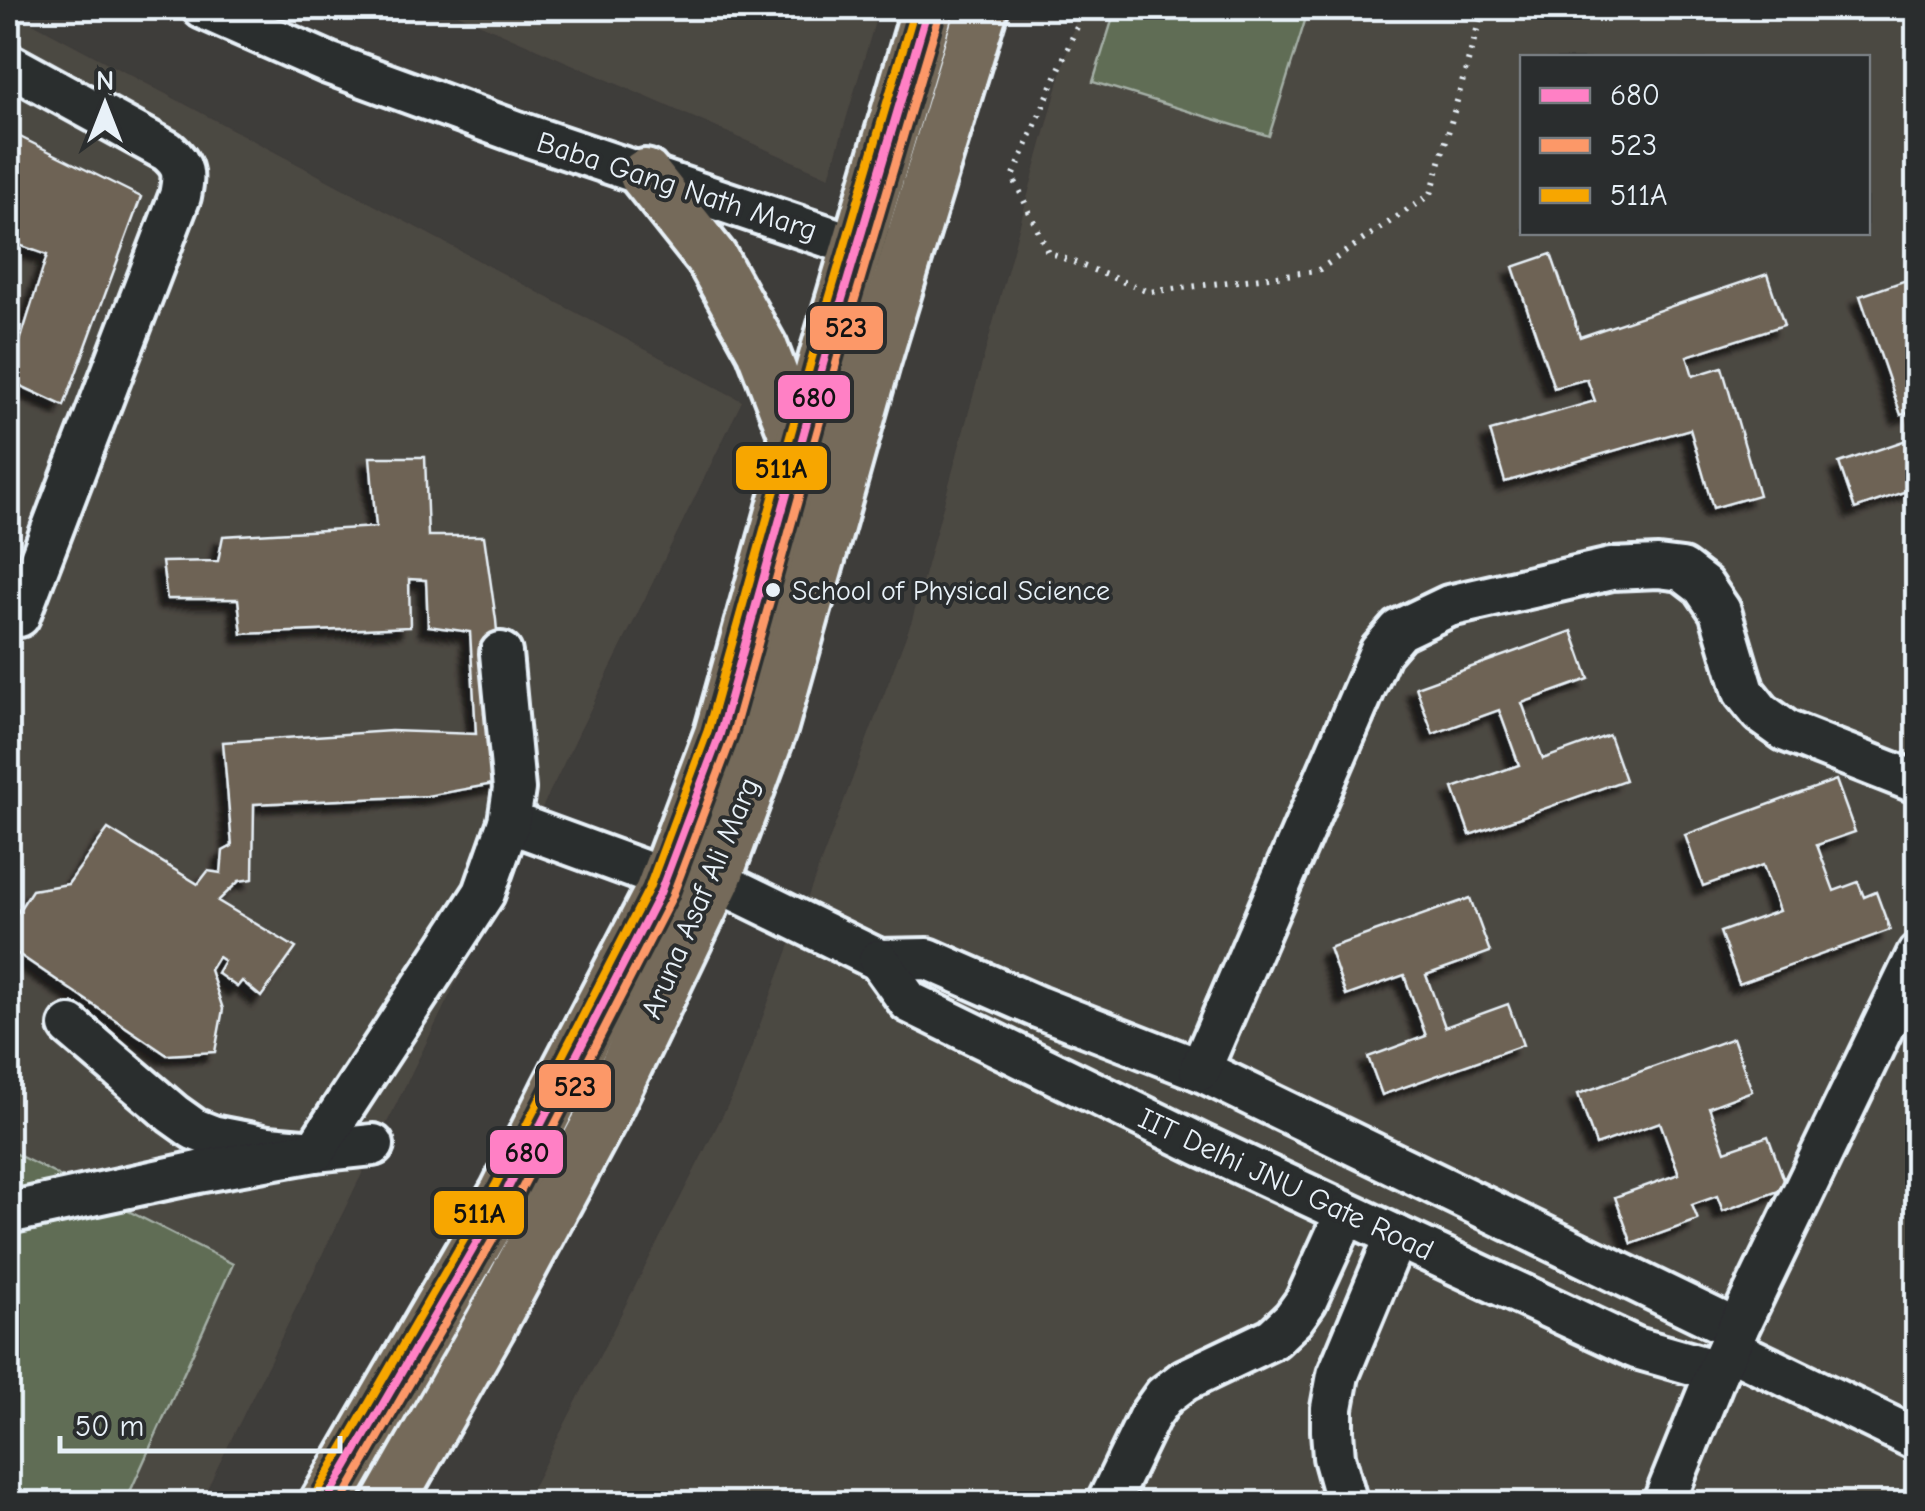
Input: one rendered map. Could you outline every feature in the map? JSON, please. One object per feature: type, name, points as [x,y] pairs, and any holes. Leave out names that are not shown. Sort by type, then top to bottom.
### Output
[{"type":"main road","name":"Aruna Asaf Ali Marg","points":[[324,1504],[506,1192],[660,893],[720,734],[928,8]]},
{"type":"main road","name":"Aruna Asaf Ali Marg","points":[[388,1504],[603,1114],[715,880],[772,726],[874,362],[982,8]]},
{"type":"main road","points":[[646,175],[712,259],[762,349],[800,448]]},
{"type":"street","name":"Baba Gang Nath Marg","points":[[203,8],[328,63],[516,132],[646,175],[909,249]]},
{"type":"street","name":"Baba Gang Nath Marg","points":[[271,8],[338,38],[862,236]]},
{"type":"street","points":[[8,64],[167,152],[178,161],[183,177],[180,196],[19,616]]},
{"type":"street","points":[[1200,1070],[1380,652],[1400,630],[1449,606],[1612,569],[1682,570],[1703,586],[1720,611],[1744,692],[1761,713],[1786,731],[1918,784]]},
{"type":"street","points":[[316,1152],[484,893],[510,822],[514,790],[501,653]]},
{"type":"street","points":[[510,822],[665,879]]},
{"type":"street","name":"IIT Delhi JNU Gate Road","points":[[715,880],[879,960],[928,959],[1200,1070],[1727,1349]]},
{"type":"street","points":[[1663,1504],[1727,1349],[1918,954]]},
{"type":"street","name":"IIT Delhi JNU Gate Road","points":[[879,960],[909,1002],[1186,1138],[1636,1348],[1727,1349]]},
{"type":"street","points":[[70,1026],[194,1128],[249,1144],[316,1152]]},
{"type":"street","points":[[8,1214],[198,1172],[373,1145]]},
{"type":"street","points":[[1107,1504],[1149,1417],[1164,1396],[1185,1380],[1273,1338],[1294,1318],[1346,1213]]},
{"type":"street","points":[[1348,1504],[1334,1456],[1332,1408],[1338,1375],[1396,1236]]},
{"type":"street","points":[[1727,1349],[1918,1440]]},
{"type":"path","points":[[1085,8],[1013,178],[1048,252],[1149,292],[1317,271],[1431,194],[1484,8]]},
{"type":"shaded area","points":[[444,8],[879,8],[829,177]]},
{"type":"shaded area","points":[[1079,8],[1917,8],[1917,1503],[524,1504],[735,1091],[912,620]]},
{"type":"shaded area","points":[[8,10],[742,401],[200,1503],[8,1503]]},
{"type":"green space","points":[[1116,8],[1309,8],[1269,136],[1093,82]]},
{"type":"green space","points":[[8,1150],[233,1264],[125,1503],[8,1503]]},
{"type":"building","points":[[8,131],[141,197],[64,406],[8,380],[47,255],[8,241]]},
{"type":"building","points":[[1551,254],[1580,337],[1767,274],[1784,325],[1687,356],[1693,376],[1722,367],[1759,495],[1713,508],[1690,429],[1505,482],[1490,431],[1595,401],[1587,379],[1554,388],[1513,267]]},
{"type":"building","points":[[1915,277],[1918,410],[1901,415],[1860,296]]},
{"type":"building","points":[[1918,436],[1918,487],[1855,509],[1839,463]]},
{"type":"building","points":[[370,457],[425,457],[428,536],[484,536],[496,620],[510,781],[427,796],[254,804],[253,879],[239,881],[218,901],[296,948],[261,997],[242,981],[237,987],[217,973],[224,961],[218,957],[210,970],[223,1009],[215,1052],[167,1055],[8,947],[8,927],[32,890],[68,884],[108,829],[198,884],[208,871],[221,873],[223,851],[232,846],[223,742],[391,731],[476,734],[470,632],[428,626],[426,580],[409,579],[410,627],[242,634],[238,599],[167,599],[162,562],[218,561],[223,536],[376,527]]},
{"type":"building","points":[[1572,631],[1589,679],[1522,703],[1543,759],[1609,735],[1625,780],[1470,835],[1453,788],[1519,765],[1499,710],[1433,734],[1416,687]]},
{"type":"building","points":[[1836,780],[1855,832],[1817,845],[1834,891],[1858,882],[1864,897],[1876,892],[1890,930],[1739,984],[1720,932],[1779,911],[1763,865],[1703,886],[1685,835]]},
{"type":"building","points":[[1470,898],[1490,952],[1426,975],[1445,1027],[1508,1004],[1523,1045],[1382,1095],[1368,1057],[1426,1036],[1404,975],[1346,996],[1329,948]]},
{"type":"building","points":[[1733,1038],[1752,1091],[1709,1107],[1725,1151],[1768,1136],[1787,1188],[1723,1211],[1717,1196],[1692,1205],[1698,1220],[1632,1244],[1615,1197],[1679,1174],[1660,1122],[1596,1145],[1578,1094]]},
{"type":"transit line","name":"511A","points":[[314,1498],[495,1186],[649,888],[708,730],[915,8]]},
{"type":"transit line","name":"680","points":[[325,1504],[506,1192],[660,893],[720,734],[928,8]]},
{"type":"transit line","name":"523","points":[[340,1504],[517,1198],[672,897],[732,737],[839,353],[940,12]]},
{"type":"place","name":"School of Physical Science","points":[[773,590]]}]
